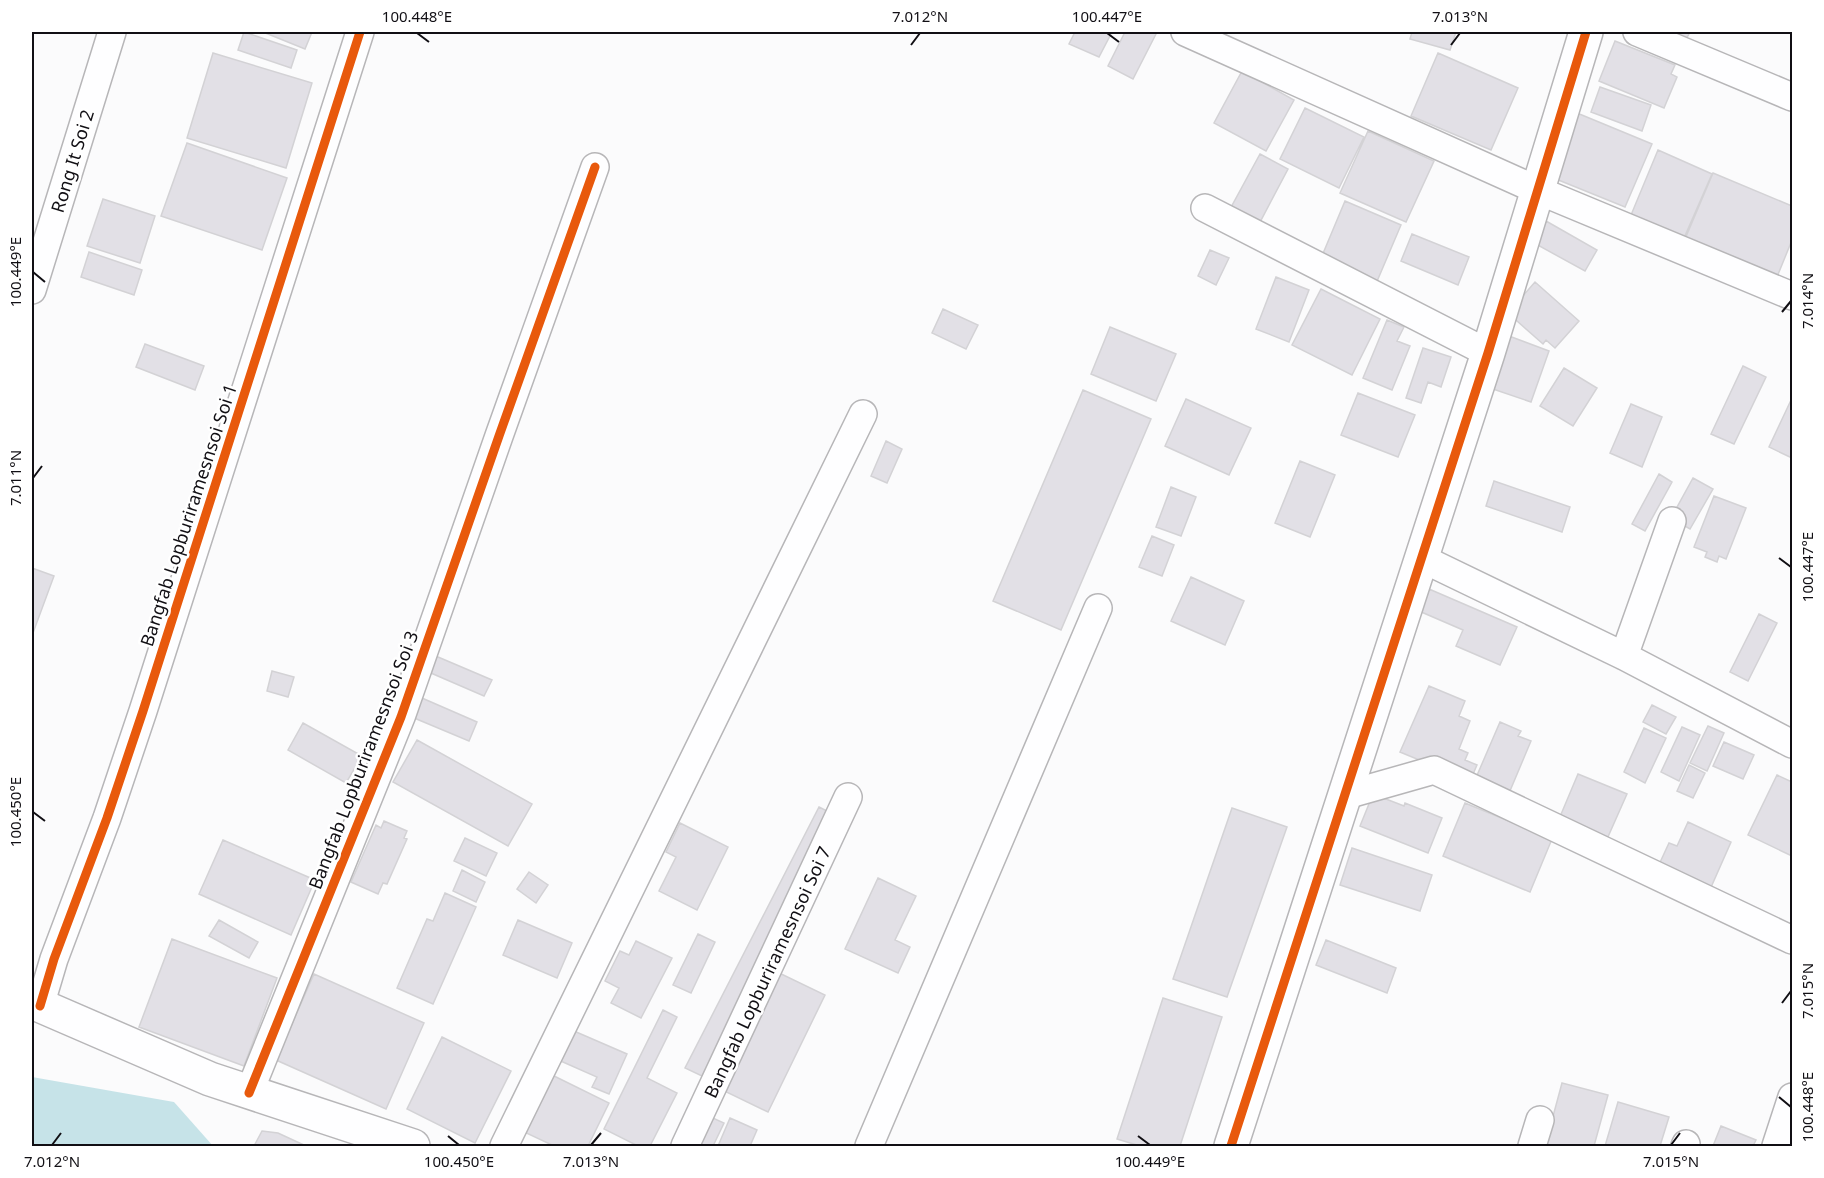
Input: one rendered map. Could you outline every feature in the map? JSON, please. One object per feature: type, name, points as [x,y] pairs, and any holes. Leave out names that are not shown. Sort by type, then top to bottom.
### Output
[{"type":"street","name":"Rong It Soi 2","points":[[32,290],[112,32]]},
{"type":"street","name":"Bangfab Lopburiramesnsoi Soi 1","points":[[36,1004],[107,818],[143,711],[360,32]]},
{"type":"street","points":[[1185,32],[1537,190],[1792,296]]},
{"type":"street","points":[[1232,1146],[1488,353],[1586,32]]},
{"type":"street","points":[[1637,32],[1792,97]]},
{"type":"street","name":"Bangfab Lopburiramesnsoi Soi 3","points":[[249,1093],[401,717],[595,167]]},
{"type":"street","points":[[1205,208],[1488,353]]},
{"type":"street","points":[[504,1146],[863,414]]},
{"type":"street","points":[[1624,656],[1672,521]]},
{"type":"street","points":[[1421,558],[1624,656],[1792,744]]},
{"type":"street","points":[[869,1146],[1098,608]]},
{"type":"street","points":[[1346,795],[1434,770],[1792,940]]},
{"type":"street","name":"Bangfab Lopburiramesnsoi Soi 7","points":[[685,1146],[848,798]]},
{"type":"street","points":[[36,1004],[210,1079],[413,1146]]},
{"type":"street","points":[[1776,1146],[1792,1097]]},
{"type":"street","points":[[1532,1146],[1540,1120]]},
{"type":"water","points":[[32,1077],[174,1102],[213,1146],[32,1146]]},
{"type":"building","points":[[244,32],[297,50],[291,68],[238,50]]},
{"type":"building","points":[[263,32],[312,32],[305,49]]},
{"type":"building","points":[[1075,32],[1112,32],[1099,57],[1069,44]]},
{"type":"building","points":[[1125,32],[1157,32],[1133,79],[1108,66]]},
{"type":"building","points":[[1412,32],[1456,32],[1450,50],[1410,39]]},
{"type":"building","points":[[1659,32],[1690,32],[1684,43]]},
{"type":"building","points":[[1615,41],[1675,65],[1671,74],[1677,77],[1664,108],[1599,81]]},
{"type":"building","points":[[213,53],[312,83],[286,168],[187,138]]},
{"type":"building","points":[[1438,53],[1518,88],[1491,150],[1411,116]]},
{"type":"building","points":[[1242,71],[1294,100],[1266,151],[1214,123]]},
{"type":"building","points":[[1600,87],[1651,105],[1642,131],[1591,112]]},
{"type":"building","points":[[1305,108],[1364,137],[1339,188],[1280,159]]},
{"type":"building","points":[[1577,113],[1652,144],[1625,207],[1551,177]]},
{"type":"building","points":[[1368,131],[1434,161],[1406,222],[1340,193]]},
{"type":"building","points":[[187,143],[287,178],[262,250],[161,216]]},
{"type":"building","points":[[1658,150],[1712,174],[1684,238],[1631,215]]},
{"type":"building","points":[[1260,154],[1288,169],[1258,226],[1229,211]]},
{"type":"building","points":[[1713,173],[1792,206],[1792,240],[1777,277],[1685,239]]},
{"type":"building","points":[[103,199],[155,216],[140,263],[87,246]]},
{"type":"building","points":[[1345,201],[1401,225],[1375,286],[1319,263]]},
{"type":"building","points":[[1546,221],[1597,250],[1585,271],[1534,243]]},
{"type":"building","points":[[1412,234],[1469,257],[1458,285],[1401,261]]},
{"type":"building","points":[[1210,250],[1229,258],[1216,285],[1198,276]]},
{"type":"building","points":[[89,252],[142,270],[134,295],[81,277]]},
{"type":"building","points":[[1276,277],[1309,290],[1289,342],[1256,329]]},
{"type":"building","points":[[1535,282],[1579,321],[1555,348],[1546,340],[1543,344],[1508,313]]},
{"type":"building","points":[[1321,289],[1380,319],[1352,375],[1292,345]]},
{"type":"building","points":[[943,309],[978,325],[966,349],[932,333]]},
{"type":"building","points":[[1387,320],[1404,327],[1397,341],[1410,346],[1392,390],[1363,378]]},
{"type":"building","points":[[1110,327],[1176,354],[1156,401],[1091,374]]},
{"type":"building","points":[[1509,336],[1549,351],[1531,402],[1490,388]]},
{"type":"building","points":[[145,344],[204,366],[195,390],[136,367]]},
{"type":"building","points":[[1423,348],[1451,357],[1441,387],[1428,382],[1421,403],[1406,398]]},
{"type":"building","points":[[1743,366],[1766,377],[1734,444],[1711,434]]},
{"type":"building","points":[[1564,368],[1597,388],[1573,426],[1540,406]]},
{"type":"building","points":[[1083,390],[1151,419],[1061,630],[993,601]]},
{"type":"building","points":[[1358,393],[1415,415],[1398,457],[1341,435]]},
{"type":"building","points":[[1792,398],[1792,458],[1769,447]]},
{"type":"building","points":[[1186,399],[1251,428],[1229,475],[1165,446]]},
{"type":"building","points":[[1631,404],[1662,417],[1642,467],[1610,453]]},
{"type":"building","points":[[886,441],[902,449],[887,483],[871,476]]},
{"type":"building","points":[[1300,461],[1335,475],[1310,537],[1275,523]]},
{"type":"building","points":[[1659,474],[1672,482],[1645,531],[1632,524]]},
{"type":"building","points":[[1693,478],[1713,489],[1690,529],[1671,518]]},
{"type":"building","points":[[1494,481],[1570,507],[1562,532],[1486,506]]},
{"type":"building","points":[[1171,487],[1196,497],[1181,536],[1156,527]]},
{"type":"building","points":[[1714,496],[1746,508],[1726,559],[1719,556],[1717,562],[1705,557],[1707,552],[1694,547]]},
{"type":"building","points":[[1152,536],[1174,545],[1162,576],[1139,567]]},
{"type":"building","points":[[32,568],[54,576],[33,633],[32,632]]},
{"type":"building","points":[[1191,577],[1244,601],[1225,645],[1171,621]]},
{"type":"building","points":[[1429,589],[1517,627],[1500,665],[1456,646],[1463,630],[1419,611]]},
{"type":"building","points":[[1759,614],[1777,623],[1748,681],[1730,672]]},
{"type":"building","points":[[431,654],[492,680],[484,696],[424,670]]},
{"type":"building","points":[[272,671],[294,677],[288,697],[267,691]]},
{"type":"building","points":[[1429,686],[1465,701],[1459,716],[1470,721],[1459,749],[1468,753],[1465,760],[1477,765],[1470,781],[1400,752]]},
{"type":"building","points":[[415,695],[477,722],[469,741],[407,715]]},
{"type":"building","points":[[1652,705],[1676,717],[1666,734],[1643,722]]},
{"type":"building","points":[[1500,722],[1521,731],[1518,736],[1531,741],[1507,798],[1475,780]]},
{"type":"building","points":[[303,723],[362,756],[346,783],[288,750]]},
{"type":"building","points":[[1708,726],[1724,733],[1707,771],[1690,763]]},
{"type":"building","points":[[1682,727],[1700,735],[1679,781],[1661,772]]},
{"type":"building","points":[[1644,728],[1666,738],[1645,783],[1624,772]]},
{"type":"building","points":[[417,740],[532,804],[508,846],[393,782]]},
{"type":"building","points":[[1724,742],[1754,755],[1743,779],[1713,766]]},
{"type":"building","points":[[1689,765],[1705,773],[1693,798],[1677,791]]},
{"type":"building","points":[[1578,774],[1627,794],[1607,839],[1559,819]]},
{"type":"building","points":[[1777,775],[1792,782],[1792,856],[1748,835]]},
{"type":"building","points":[[1373,794],[1404,806],[1405,803],[1442,818],[1428,853],[1360,826]]},
{"type":"building","points":[[1465,803],[1552,839],[1530,892],[1443,856]]},
{"type":"building","points":[[819,807],[835,815],[702,1076],[685,1068]]},
{"type":"building","points":[[1232,808],[1287,827],[1227,997],[1173,979]]},
{"type":"building","points":[[384,821],[407,831],[404,838],[407,839],[387,884],[383,883],[378,894],[351,882],[376,825],[381,828]]},
{"type":"building","points":[[1688,822],[1731,842],[1708,894],[1656,871],[1669,843],[1677,846]]},
{"type":"building","points":[[680,823],[728,847],[697,910],[659,891],[676,857],[666,852]]},
{"type":"building","points":[[465,838],[497,853],[486,876],[454,861]]},
{"type":"building","points":[[223,840],[315,880],[291,935],[199,894]]},
{"type":"building","points":[[1352,848],[1432,875],[1420,911],[1340,885]]},
{"type":"building","points":[[462,870],[485,882],[476,902],[453,891]]},
{"type":"building","points":[[529,872],[548,885],[536,903],[517,889]]},
{"type":"building","points":[[878,878],[916,896],[895,940],[910,947],[898,973],[845,949]]},
{"type":"building","points":[[445,893],[476,907],[433,1004],[397,988],[427,919],[433,921]]},
{"type":"building","points":[[219,920],[258,942],[249,958],[209,936]]},
{"type":"building","points":[[518,920],[572,943],[557,978],[503,955]]},
{"type":"building","points":[[698,934],[715,942],[691,993],[673,985]]},
{"type":"building","points":[[172,939],[277,978],[244,1066],[139,1027]]},
{"type":"building","points":[[1326,940],[1396,968],[1387,993],[1316,965]]},
{"type":"building","points":[[636,941],[672,958],[641,1018],[611,1003],[619,988],[605,981],[620,951],[629,955]]},
{"type":"building","points":[[773,970],[825,995],[768,1112],[716,1087]]},
{"type":"building","points":[[314,974],[424,1023],[386,1109],[276,1060]]},
{"type":"building","points":[[1163,998],[1222,1017],[1180,1146],[1140,1146],[1117,1139]]},
{"type":"building","points":[[663,1010],[677,1017],[647,1078],[677,1093],[650,1146],[638,1146],[604,1129]]},
{"type":"building","points":[[567,1028],[627,1054],[609,1094],[592,1087],[597,1077],[554,1058]]},
{"type":"building","points":[[442,1037],[511,1071],[475,1143],[407,1109]]},
{"type":"building","points":[[550,1074],[609,1103],[588,1146],[554,1146],[522,1131]]},
{"type":"building","points":[[1562,1083],[1608,1095],[1594,1146],[1545,1146]]},
{"type":"building","points":[[1618,1102],[1669,1117],[1660,1146],[1605,1146]]},
{"type":"building","points":[[704,1114],[724,1123],[713,1146],[688,1146]]},
{"type":"building","points":[[730,1118],[757,1130],[750,1146],[718,1146]]},
{"type":"building","points":[[1721,1126],[1756,1140],[1753,1146],[1713,1146]]},
{"type":"building","points":[[262,1131],[278,1133],[306,1146],[254,1146]]},
{"type":"cycle path","points":[[40,1006],[54,959],[107,818],[143,711],[360,32]]},
{"type":"cycle path","points":[[1231,1146],[1488,353],[1586,32]]},
{"type":"cycle path","points":[[249,1093],[401,717],[595,167]]}]
